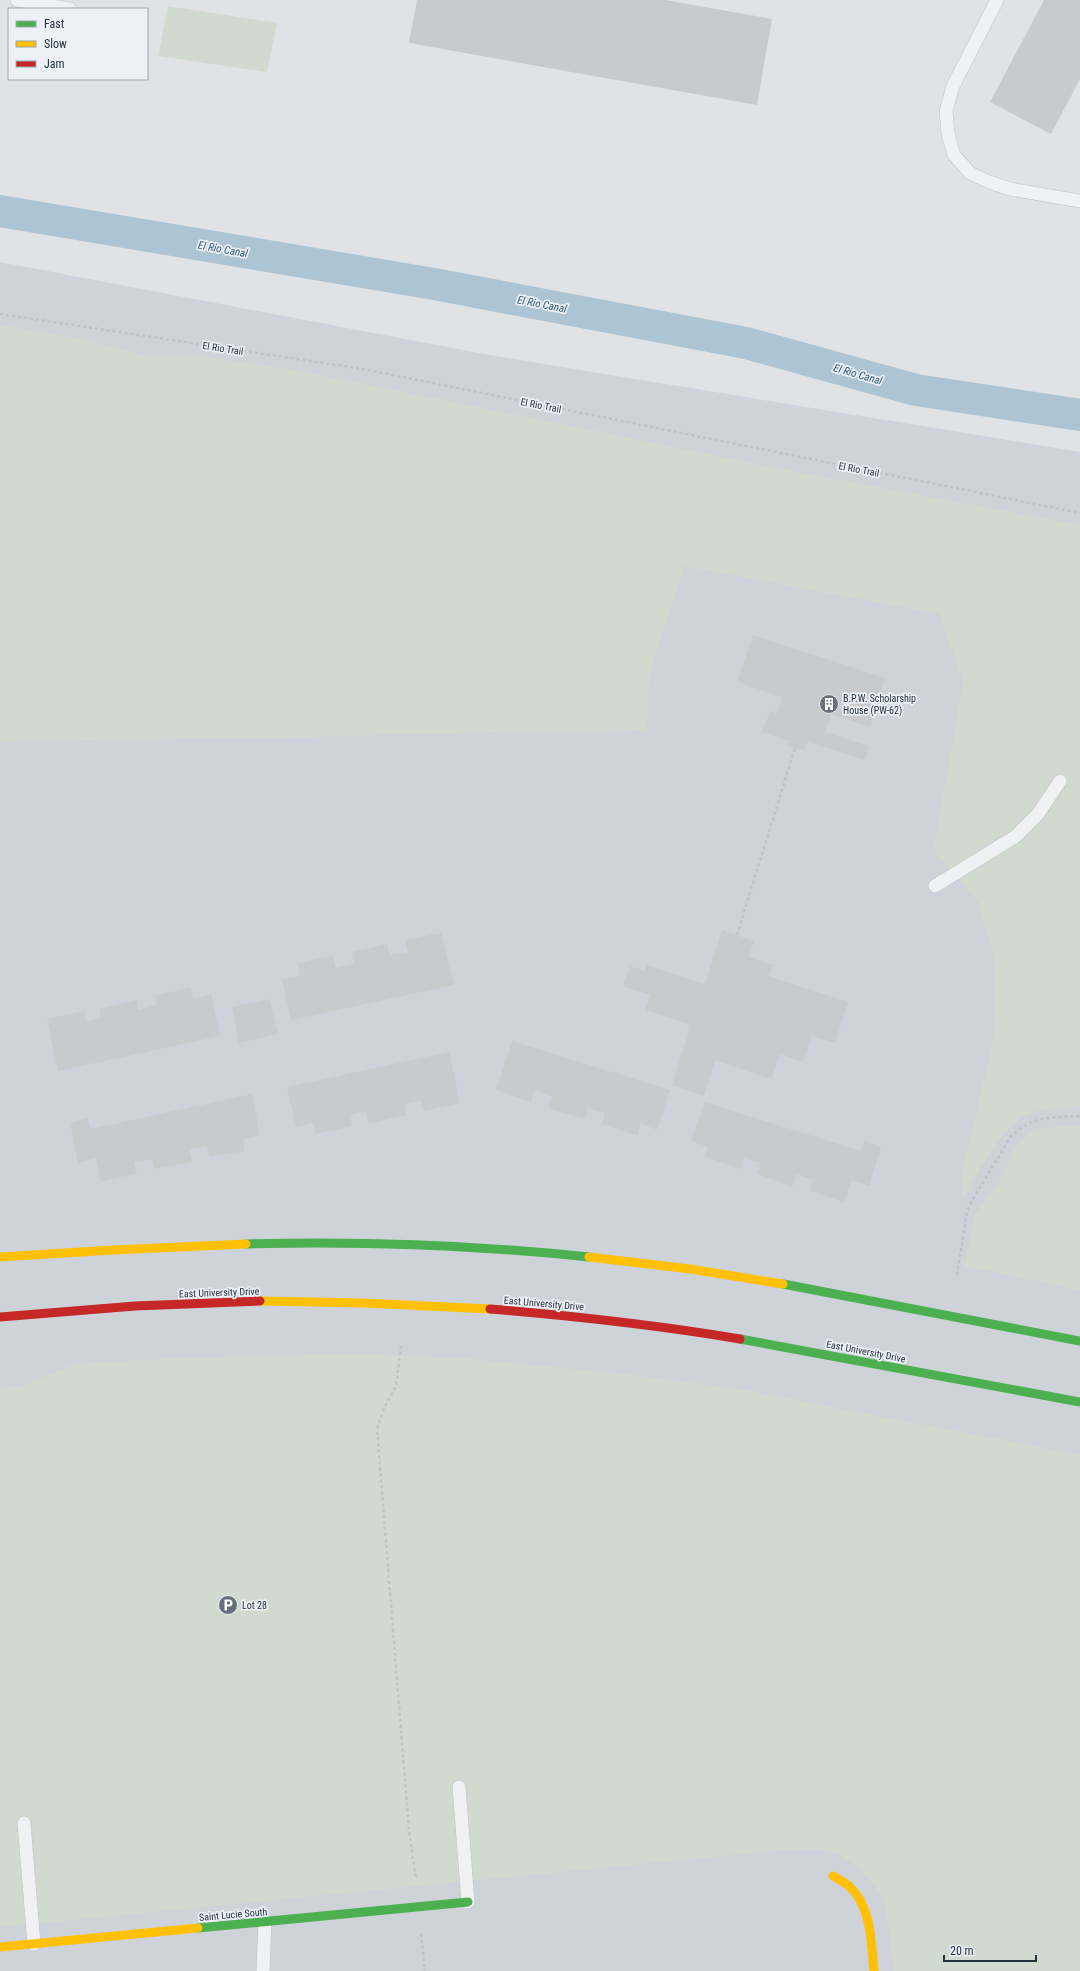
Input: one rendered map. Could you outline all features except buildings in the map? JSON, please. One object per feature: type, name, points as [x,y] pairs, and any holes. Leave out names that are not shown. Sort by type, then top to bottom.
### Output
[{"type":"street","points":[[0,1257],[247,1242],[342,1242],[455,1246],[562,1254],[719,1275],[902,1306],[1080,1341]]},
{"type":"street","name":"East University Drive","points":[[0,1317],[135,1306],[242,1301],[364,1303],[525,1312],[586,1317],[692,1331],[1080,1402]]},
{"type":"street","points":[[833,1876],[851,1888],[861,1901],[868,1922],[874,1971]]},
{"type":"street","name":"Saint Lucie South","points":[[0,1948],[468,1902]]},
{"type":"lane","points":[[17,0],[64,8]]},
{"type":"lane","points":[[996,0],[954,86],[946,111],[948,134],[954,155],[970,173],[989,182],[1010,189],[1080,201]]},
{"type":"lane","points":[[936,886],[1016,836],[1038,814],[1060,781]]},
{"type":"lane","points":[[459,1787],[468,1902]]},
{"type":"lane","points":[[24,1823],[34,1944]]},
{"type":"lane","points":[[263,1971],[265,1922]]},
{"type":"path","name":"El Rio Trail","points":[[0,314],[363,369],[1080,513]]},
{"type":"path","points":[[737,935],[795,748]]},
{"type":"path","points":[[957,1275],[967,1212],[970,1204],[1011,1136],[1020,1128],[1032,1121],[1080,1116]]},
{"type":"path","points":[[401,1346],[396,1386],[384,1408],[377,1429],[409,1830],[419,1906],[425,1971]]},
{"type":"shaded area","points":[[168,6],[277,23],[267,72],[158,56]]},
{"type":"shaded area","points":[[0,262],[484,354],[1080,452],[1080,1971],[0,1971]]},
{"type":"shaded area","points":[[0,325],[88,340],[147,356],[194,355],[295,370],[777,468],[1080,525],[1080,1107],[1040,1110],[1028,1114],[1018,1120],[999,1140],[962,1199],[961,1174],[992,1048],[995,1000],[993,953],[978,902],[934,850],[963,680],[939,614],[684,566],[649,676],[647,731],[490,732],[276,738],[0,741]]},
{"type":"shaded area","points":[[1080,1125],[1080,1290],[964,1266],[975,1214],[998,1184],[1015,1148],[1024,1138],[1036,1129]]},
{"type":"shaded area","points":[[354,1354],[459,1358],[616,1373],[739,1389],[1080,1455],[1080,1971],[894,1971],[884,1898],[858,1867],[839,1855],[822,1849],[795,1849],[0,1927],[0,1388],[22,1386],[75,1364],[177,1358]]},
{"type":"waterway","name":"El Rio Canal","points":[[0,211],[434,284],[746,343],[916,390],[1080,415]]},
{"type":"traffic: fast","points":[[246,1244],[332,1243],[418,1245],[503,1249],[589,1257]]},
{"type":"traffic: fast","points":[[783,1284],[1080,1341]]},
{"type":"traffic: fast","points":[[740,1339],[1080,1402]]},
{"type":"traffic: fast","points":[[198,1928],[468,1902]]},
{"type":"traffic: slow","points":[[0,1257],[246,1244]]},
{"type":"traffic: slow","points":[[589,1257],[690,1269],[783,1284]]},
{"type":"traffic: slow","points":[[260,1301],[364,1303],[490,1309]]},
{"type":"traffic: slow","points":[[833,1876],[849,1886],[857,1895],[862,1904],[871,1937],[874,1971]]},
{"type":"traffic: slow","points":[[0,1947],[198,1928]]},
{"type":"traffic: jam","points":[[0,1317],[135,1306],[260,1301]]},
{"type":"traffic: jam","points":[[490,1309],[615,1321],[740,1339]]},
{"type":"place","name":"B.P.W. Scholarship House (PW-62)","points":[[829,704]]},
{"type":"place","name":"Lot 28","points":[[228,1605]]}]
